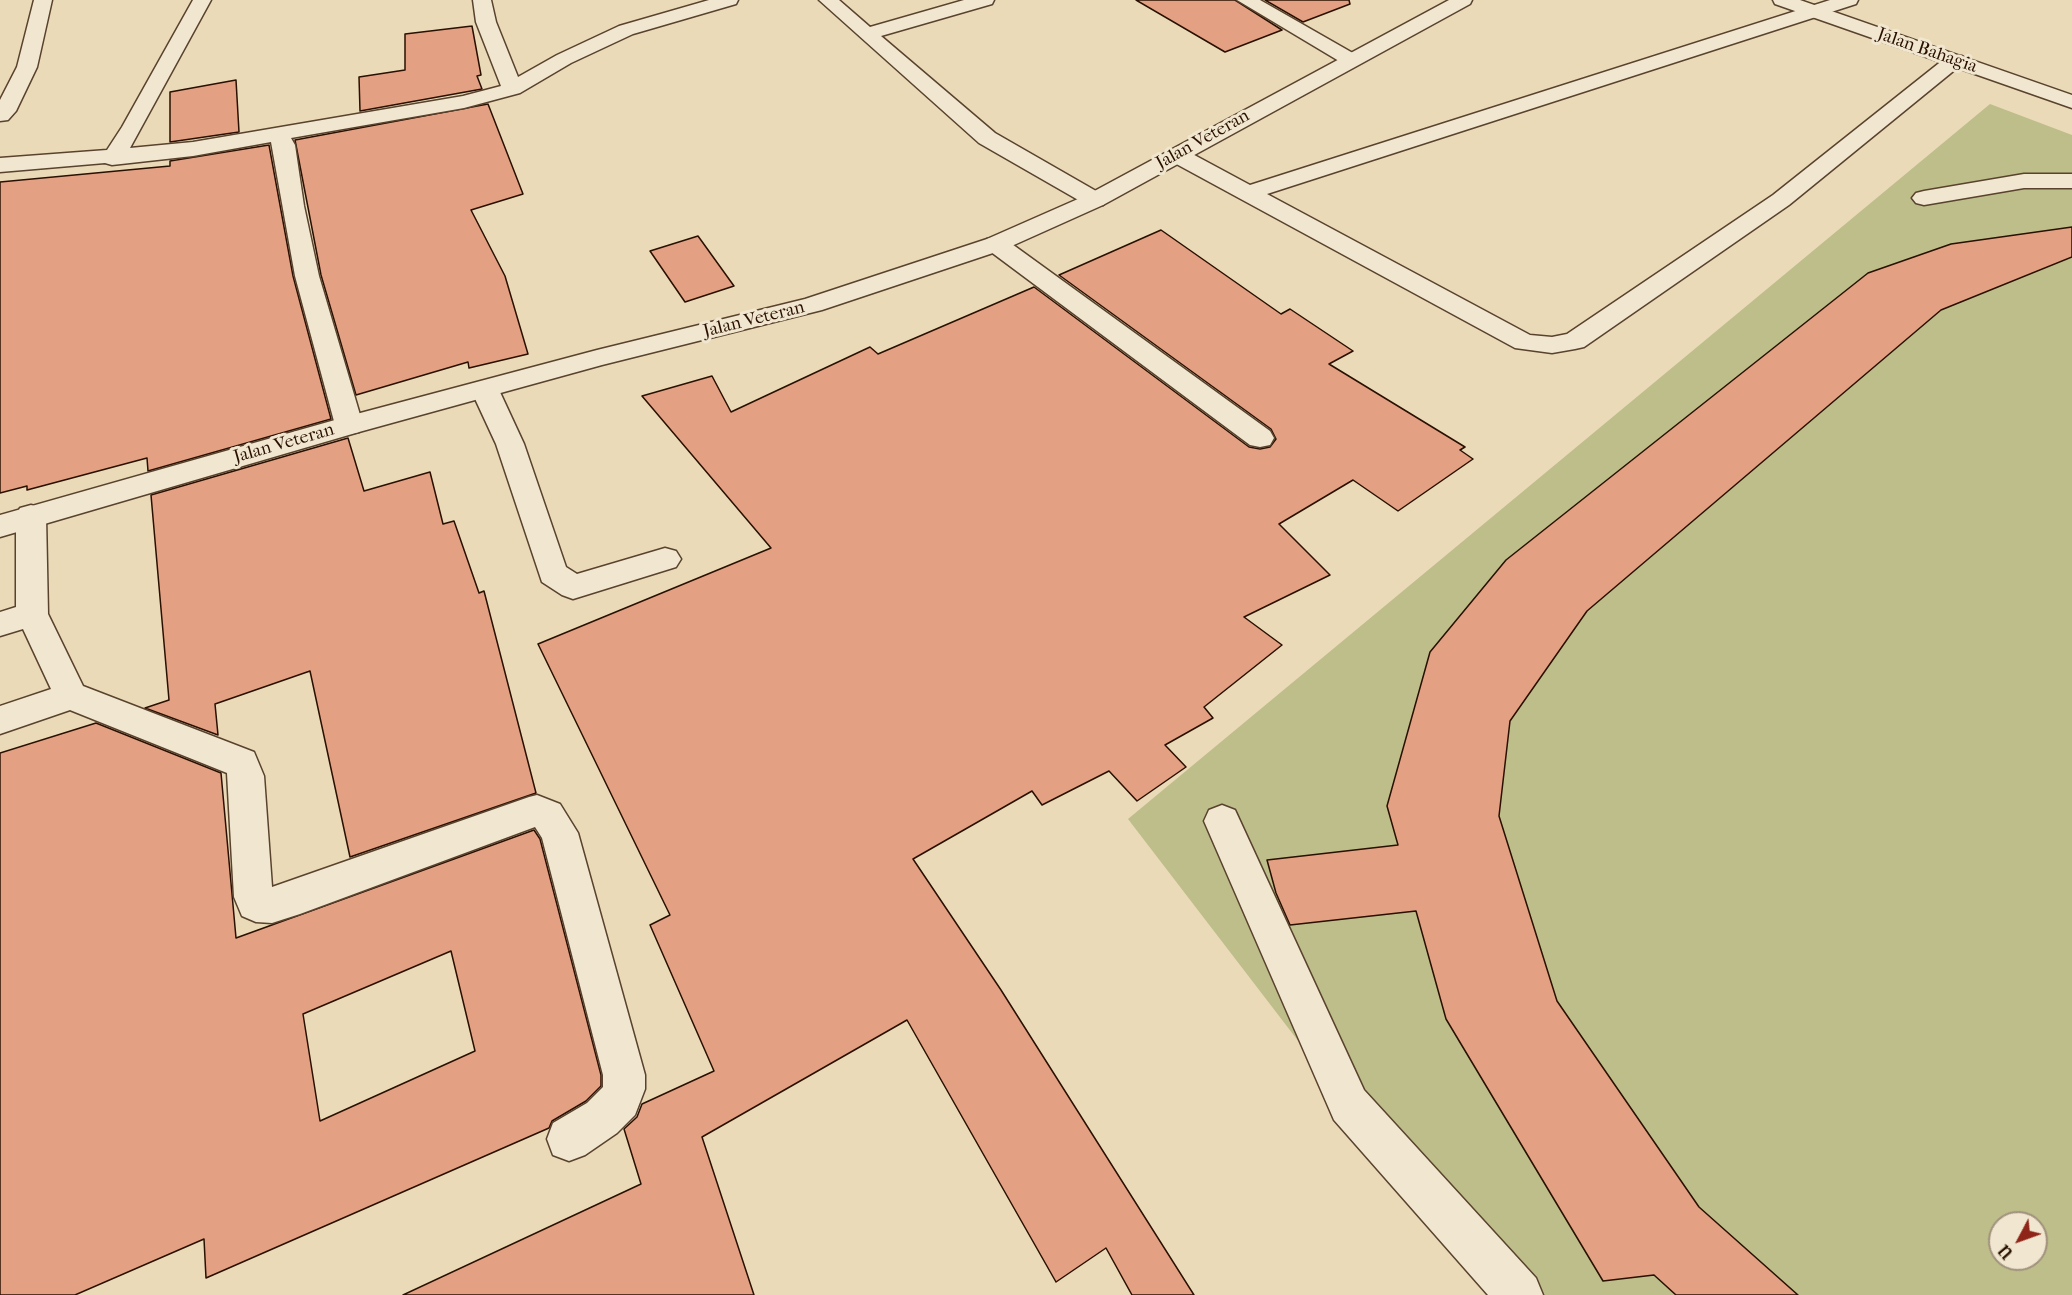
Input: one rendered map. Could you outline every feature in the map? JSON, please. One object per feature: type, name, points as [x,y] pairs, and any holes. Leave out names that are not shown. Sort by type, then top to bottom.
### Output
[{"type":"street","points":[[0,115],[5,111],[27,67],[43,0]]},
{"type":"street","points":[[112,158],[133,127],[202,0]]},
{"type":"street","points":[[482,0],[486,22],[513,89]]},
{"type":"street","points":[[0,165],[112,158],[193,149],[455,104],[513,89],[564,59],[626,30],[729,0]]},
{"type":"street","points":[[828,0],[987,138],[1095,200]]},
{"type":"street","points":[[866,34],[985,0]]},
{"type":"street","points":[[1246,0],[1351,60]]},
{"type":"street","name":"Jalan Veteran","points":[[0,526],[349,425],[597,358],[813,305],[996,244],[1095,200],[1463,0]]},
{"type":"street","name":"Jalan Bahagia","points":[[1782,0],[2072,102]]},
{"type":"street","points":[[1248,193],[1849,0]]},
{"type":"street","points":[[1177,155],[1524,342],[1552,345],[1575,341],[1781,200],[1954,60]]},
{"type":"street","points":[[277,133],[284,145],[292,206],[307,276],[349,425]]},
{"type":"street","points":[[1924,198],[2024,181],[2072,181]]},
{"type":"street","points":[[996,244],[1260,438]]},
{"type":"street","points":[[485,390],[510,444],[553,574],[573,587],[664,559]]},
{"type":"street","points":[[31,516],[16,619],[70,696],[241,763],[246,776],[253,897],[256,904],[263,906],[300,897],[529,813],[537,811],[547,815],[559,834],[624,1075],[624,1089],[620,1100],[602,1118],[569,1139]]},
{"type":"street","points":[[0,720],[70,696]]},
{"type":"street","points":[[1222,821],[1349,1105],[1520,1295]]},
{"type":"green space","points":[[1990,104],[2072,135],[2072,1295],[1493,1295],[1128,819]]},
{"type":"building","points":[[1136,0],[1235,0],[1282,30],[1225,52]]},
{"type":"building","points":[[1265,0],[1349,0],[1350,4],[1303,22]]},
{"type":"building","points":[[472,26],[481,75],[477,76],[482,89],[360,111],[359,77],[405,70],[405,34]]},
{"type":"building","points":[[236,80],[239,132],[170,142],[170,92]]},
{"type":"building","points":[[488,104],[523,194],[471,210],[505,276],[528,354],[469,368],[468,362],[356,395],[321,275],[295,140]]},
{"type":"building","points":[[269,145],[293,276],[331,419],[148,471],[147,458],[27,490],[27,486],[0,493],[0,182],[170,166],[170,161]]},
{"type":"building","points":[[2072,227],[2072,257],[1941,310],[1587,611],[1510,721],[1499,816],[1557,1001],[1699,1207],[1798,1295],[1676,1295],[1654,1275],[1603,1281],[1446,1019],[1416,911],[1290,925],[1276,893],[1267,860],[1398,845],[1387,806],[1430,652],[1506,560],[1868,273],[1951,244]]},
{"type":"building","points":[[1161,230],[1281,314],[1290,309],[1353,351],[1329,364],[1465,447],[1460,450],[1473,459],[1398,511],[1353,480],[1279,524],[1330,575],[1244,617],[1282,645],[1204,707],[1213,718],[1165,745],[1186,767],[1137,801],[1109,771],[1042,805],[1032,791],[913,859],[1001,990],[1194,1295],[1132,1295],[1106,1248],[1056,1282],[907,1020],[702,1137],[754,1295],[403,1295],[641,1184],[624,1129],[637,1117],[642,1104],[714,1071],[650,925],[670,915],[538,644],[771,548],[642,396],[712,376],[731,412],[870,347],[878,354],[1034,287],[1249,447],[1260,449],[1270,447],[1276,439],[1271,429],[1059,275]]},
{"type":"building","points":[[698,236],[734,286],[685,302],[650,251]]},
{"type":"building","points":[[348,438],[364,491],[430,472],[443,524],[454,521],[479,593],[484,591],[536,793],[350,857],[310,671],[215,704],[218,735],[145,708],[169,700],[151,495]]},
{"type":"building","points":[[96,723],[221,773],[236,938],[534,830],[540,839],[601,1075],[601,1086],[586,1101],[552,1121],[549,1128],[206,1278],[204,1239],[75,1295],[0,1295],[0,753]],"holes":[[[451,951],[475,1051],[320,1121],[303,1014]]]}]
